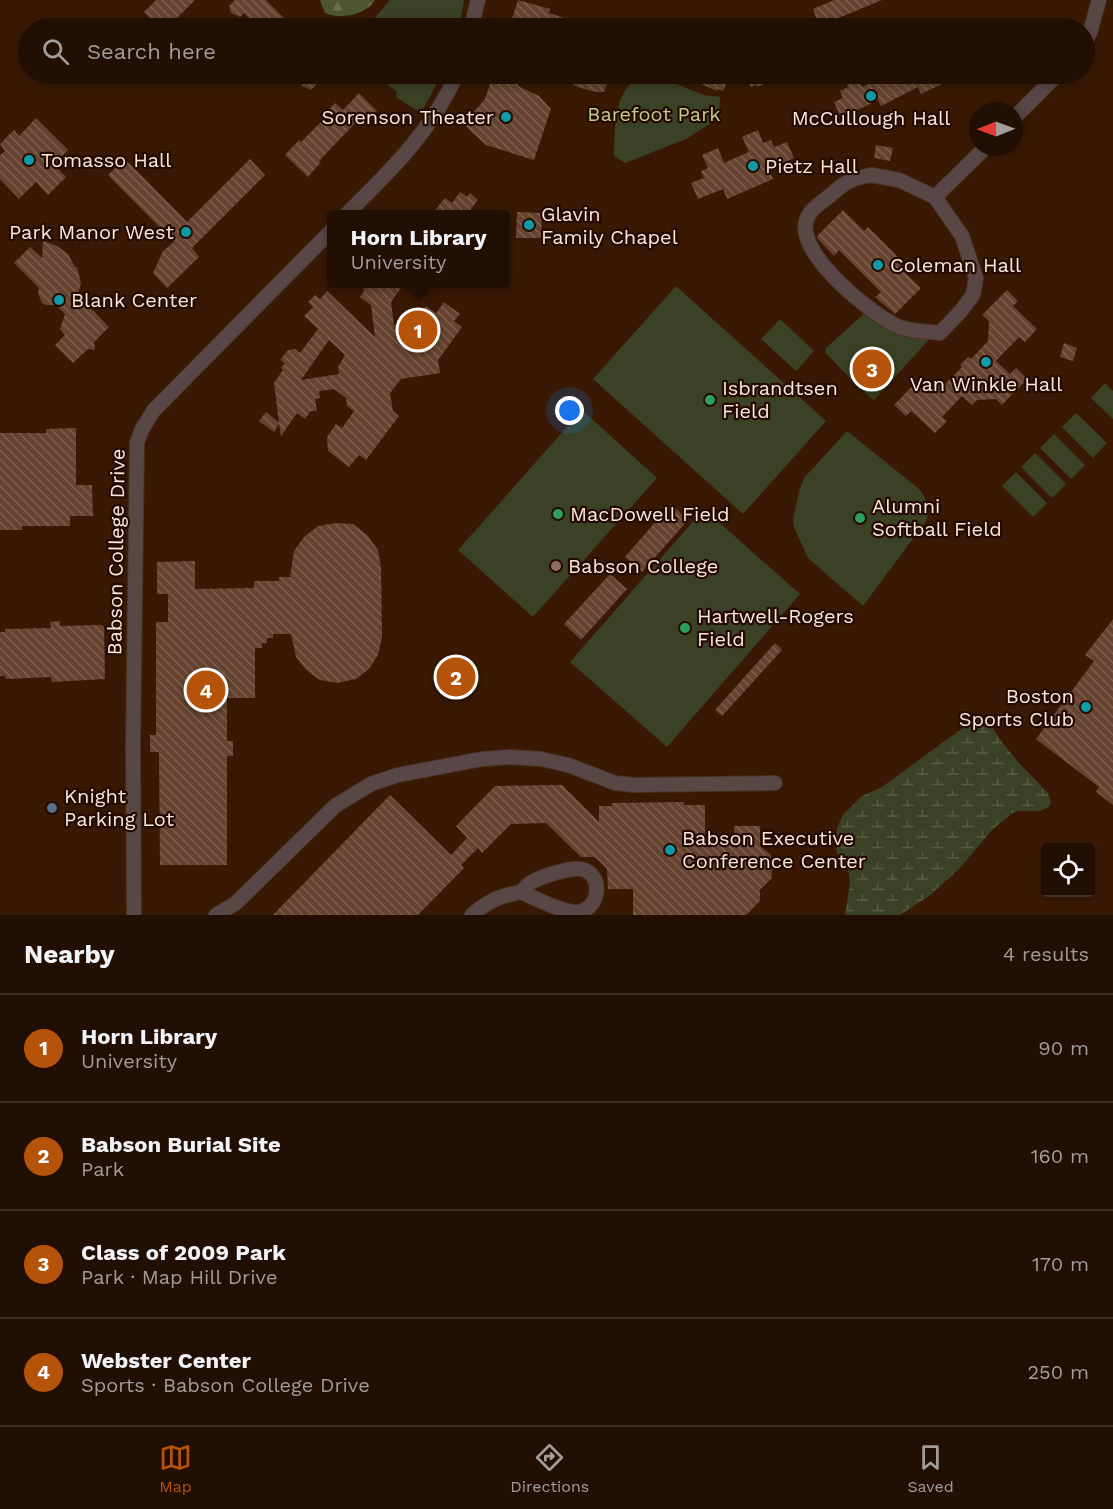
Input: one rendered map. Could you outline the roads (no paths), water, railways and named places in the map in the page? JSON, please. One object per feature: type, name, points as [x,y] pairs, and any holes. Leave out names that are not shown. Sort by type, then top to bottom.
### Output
[{"type":"street","points":[[474,18],[478,0]]},
{"type":"street","points":[[1095,18],[1099,0]]},
{"type":"street","points":[[351,210],[411,148],[429,126],[452,84]]},
{"type":"street","points":[[1023,109],[1048,84]]},
{"type":"street","points":[[935,197],[977,156]]},
{"type":"street","points":[[871,175],[887,176],[935,197],[962,236],[976,278],[973,295],[940,333],[897,327],[868,307],[825,267],[807,242],[806,230],[809,213],[849,179],[871,175]]},
{"type":"street","name":"Babson College Drive","points":[[134,915],[133,746],[137,443],[154,410],[327,235]]},
{"type":"street","points":[[216,915],[236,903],[335,806],[371,784],[398,775],[482,759],[511,757],[541,759],[568,765],[615,783],[634,785],[775,783]]},
{"type":"street","points":[[472,915],[484,904],[520,892],[530,882],[574,869],[584,869],[592,876],[597,886],[597,896],[593,904],[586,909],[574,912],[520,892]]},
{"type":"place","name":"McCullough Hall","points":[[871,96]]},
{"type":"place","name":"Sorenson Theater","points":[[506,117]]},
{"type":"place","name":"Tomasso Hall","points":[[29,160]]},
{"type":"place","name":"Pietz Hall","points":[[753,166]]},
{"type":"place","name":"Glavin Family Chapel","points":[[529,225]]},
{"type":"place","name":"Park Manor West","points":[[186,232]]},
{"type":"place","name":"Coleman Hall","points":[[878,265]]},
{"type":"place","name":"Blank Center","points":[[59,300]]},
{"type":"place","name":"Horn Library","points":[[418,330]]},
{"type":"place","name":"Van Winkle Hall","points":[[986,362]]},
{"type":"place","name":"Class of 2009 Park","points":[[872,369]]},
{"type":"place","name":"Isbrandtsen Field","points":[[710,400]]},
{"type":"place","name":"MacDowell Field","points":[[558,514]]},
{"type":"place","name":"Alumni Softball Field","points":[[860,518]]},
{"type":"place","name":"Babson College","points":[[556,566]]},
{"type":"place","name":"Hartwell-Rogers Field","points":[[685,628]]},
{"type":"place","name":"Babson Burial Site","points":[[456,677]]},
{"type":"place","name":"Webster Center","points":[[206,690]]},
{"type":"place","name":"Boston Sports Club","points":[[1086,707]]},
{"type":"place","name":"Knight Parking Lot","points":[[52,808]]},
{"type":"place","name":"Babson Executive Conference Center","points":[[670,850]]},
{"type":"park label","name":"Barefoot Park","points":[[654,114]]}]
